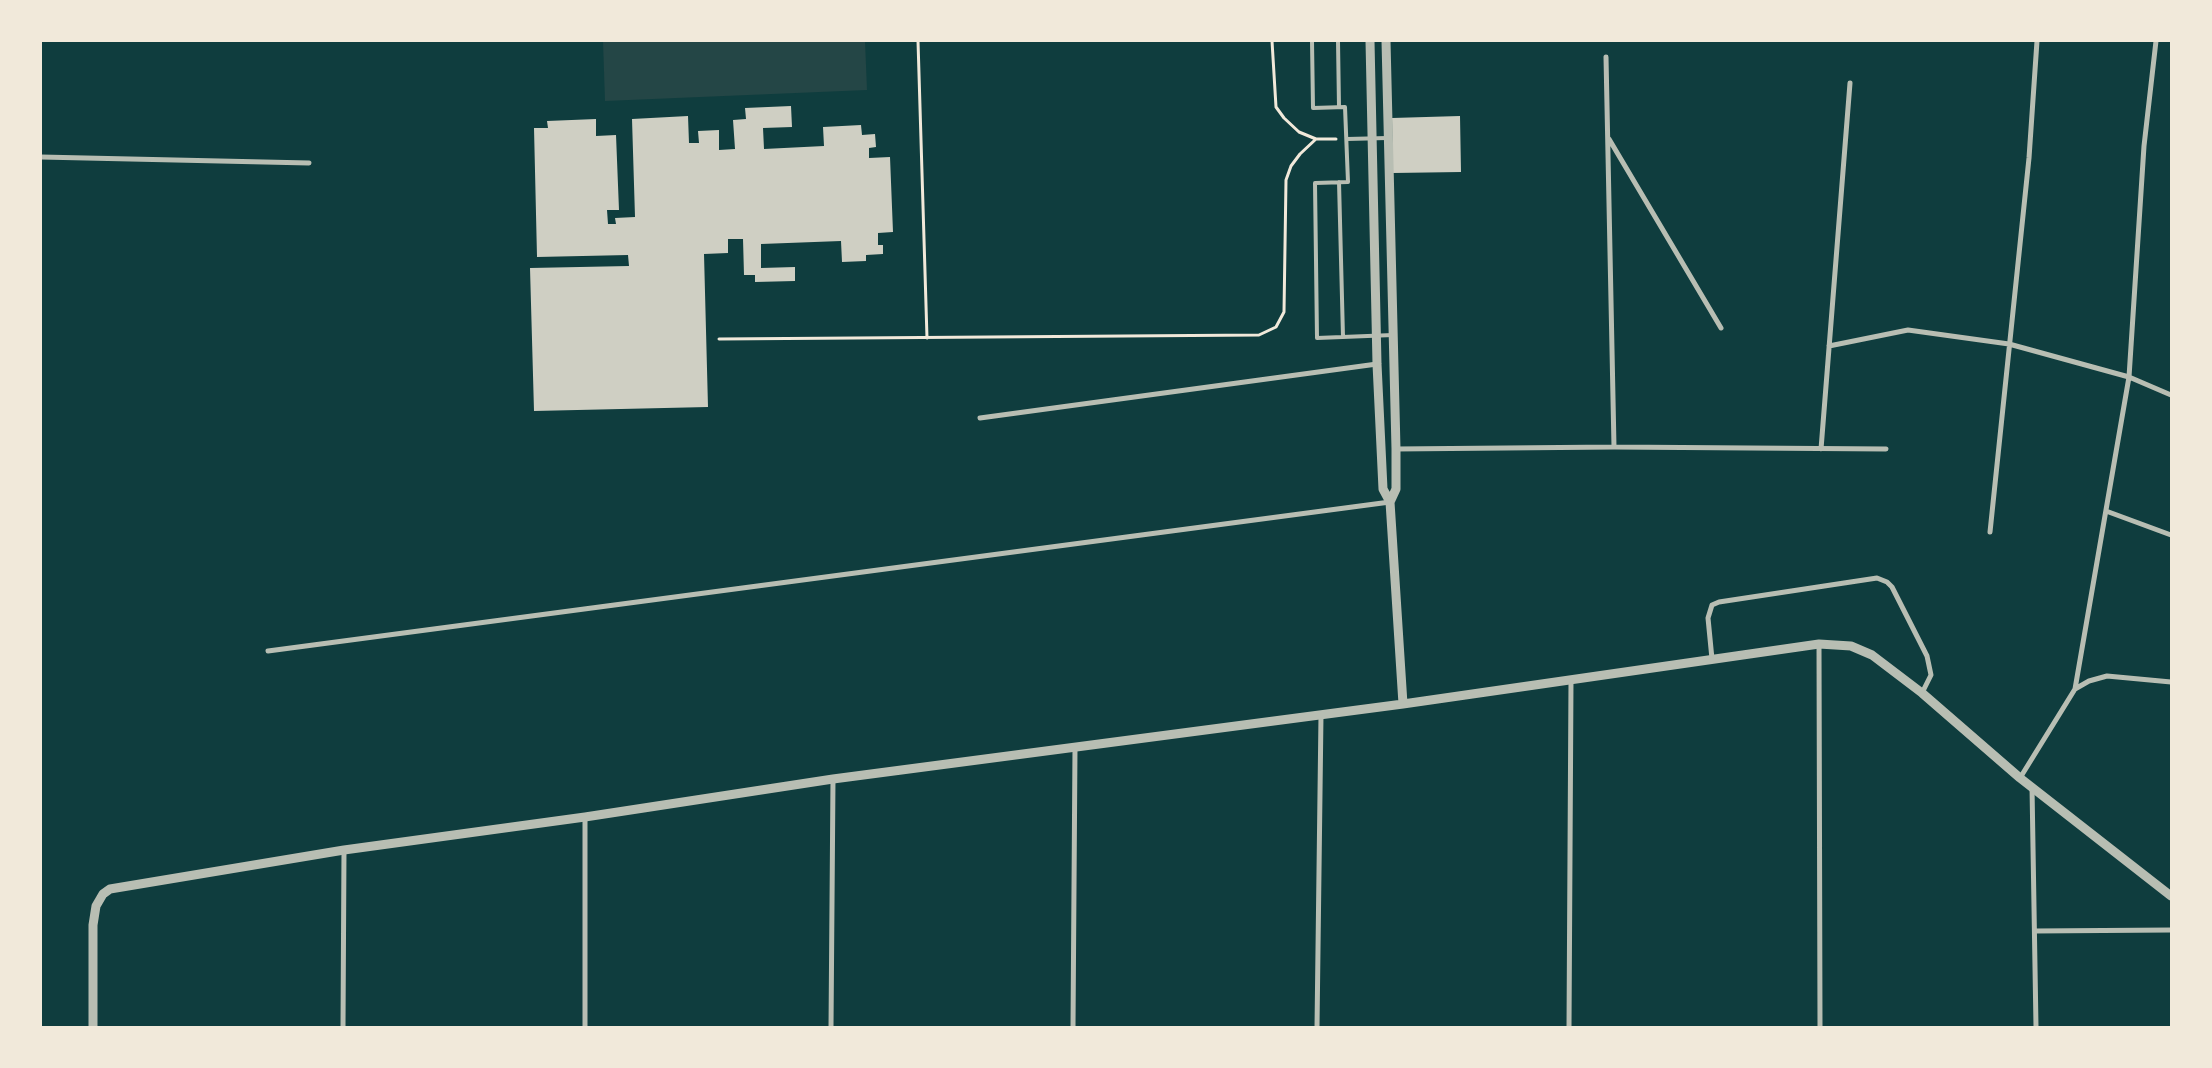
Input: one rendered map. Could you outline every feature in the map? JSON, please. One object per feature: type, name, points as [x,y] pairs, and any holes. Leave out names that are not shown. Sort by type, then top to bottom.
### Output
[{"type":"street","points":[[1370,41],[1377,364],[1383,489],[1390,502],[1403,704]]},
{"type":"street","points":[[1386,41],[1396,449],[1396,489],[1390,502]]},
{"type":"street","points":[[1990,532],[2029,158],[2037,41]]},
{"type":"street","points":[[2020,778],[2075,689],[2129,377],[2144,146],[2156,41]]},
{"type":"street","points":[[1606,57],[1614,447]]},
{"type":"street","points":[[1821,449],[1850,83]]},
{"type":"street","points":[[1609,138],[1721,328]]},
{"type":"street","points":[[41,157],[309,163]]},
{"type":"street","points":[[1829,346],[1908,330],[2009,344],[2129,377],[2171,394]]},
{"type":"street","points":[[980,418],[1377,364]]},
{"type":"street","points":[[1396,449],[1614,447],[1886,449]]},
{"type":"street","points":[[268,651],[1390,502]]},
{"type":"street","points":[[2106,511],[2171,535]]},
{"type":"street","points":[[1712,659],[1708,618],[1712,606],[1719,602],[1878,578],[1887,582],[1892,587],[1928,656],[1931,675],[1922,693]]},
{"type":"street","points":[[1819,644],[1820,1027]]},
{"type":"street","points":[[93,1027],[93,925],[96,906],[103,894],[110,888],[344,850],[586,817],[833,779],[1403,704],[1819,644],[1851,646],[1872,654],[1922,693],[2020,778],[2171,896]]},
{"type":"street","points":[[2075,689],[2089,681],[2107,676],[2171,682]]},
{"type":"street","points":[[1569,1027],[1571,680]]},
{"type":"street","points":[[1318,1027],[1321,715]]},
{"type":"street","points":[[1073,1027],[1074,748]]},
{"type":"street","points":[[830,1027],[833,779]]},
{"type":"street","points":[[2032,786],[2036,1027]]},
{"type":"street","points":[[585,1027],[586,817]]},
{"type":"street","points":[[343,1027],[344,850]]},
{"type":"street","points":[[2035,931],[2171,930]]},
{"type":"lane","points":[[1312,41],[1313,108],[1346,108],[1348,182],[1315,183],[1317,338],[1393,335]]},
{"type":"lane","points":[[1338,41],[1339,108]]},
{"type":"lane","points":[[1346,139],[1388,138]]},
{"type":"lane","points":[[1339,182],[1342,337]]},
{"type":"path","points":[[918,41],[927,338]]},
{"type":"path","points":[[1272,41],[1276,107],[1284,118],[1299,132],[1316,139],[1346,139]]},
{"type":"path","points":[[719,339],[1259,335],[1276,327],[1284,312],[1286,180],[1291,166],[1300,154],[1316,139]]},
{"type":"shaded area","points":[[603,41],[865,41],[867,90],[605,101]]},
{"type":"building","points":[[791,106],[792,127],[763,128],[764,149],[824,146],[823,127],[861,125],[862,135],[875,134],[876,147],[869,148],[869,158],[890,157],[893,232],[878,233],[878,245],[883,245],[883,254],[866,255],[866,261],[842,262],[841,241],[761,244],[761,268],[795,267],[795,281],[755,282],[755,275],[744,275],[743,239],[728,239],[728,253],[704,254],[708,407],[534,411],[530,268],[629,266],[628,255],[537,257],[534,128],[548,128],[547,121],[596,119],[596,136],[616,135],[619,210],[607,210],[608,224],[616,224],[615,218],[635,217],[632,119],[688,116],[689,143],[699,143],[698,131],[719,130],[719,150],[735,149],[733,120],[746,119],[745,108]]},
{"type":"building","points":[[1460,116],[1461,172],[1393,173],[1392,118]]}]
